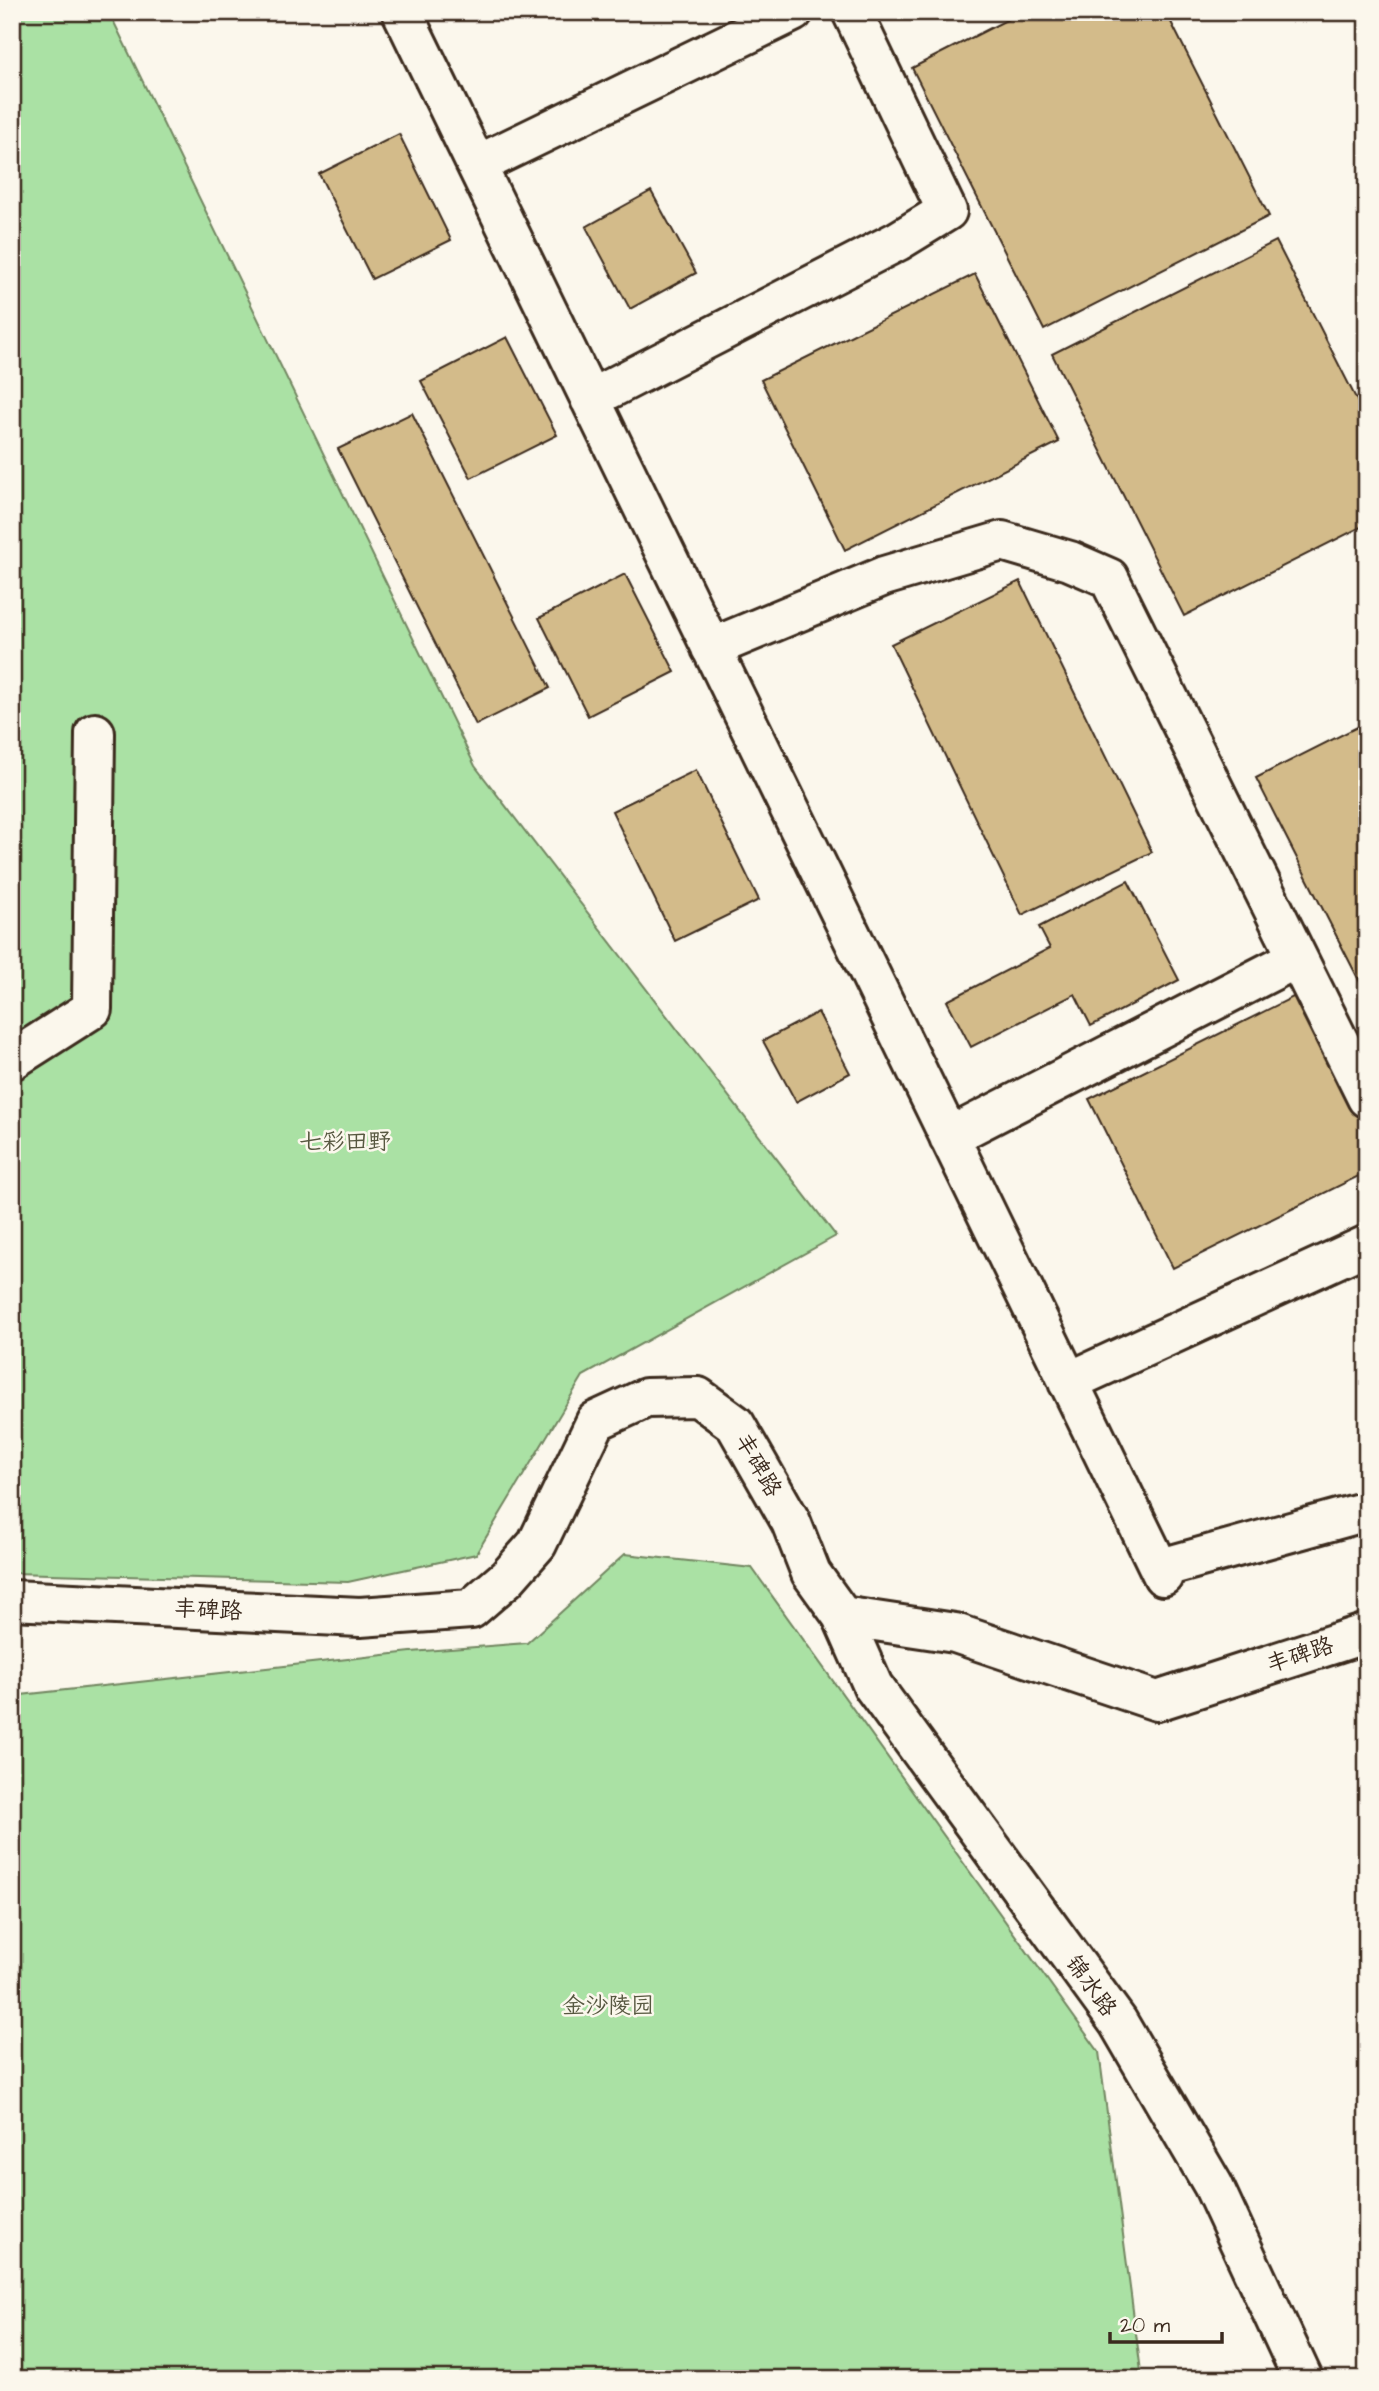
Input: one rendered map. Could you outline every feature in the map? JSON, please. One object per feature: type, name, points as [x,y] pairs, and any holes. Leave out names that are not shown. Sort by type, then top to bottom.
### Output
[{"type":"street","points":[[402,12],[1163,1576],[1160,1568],[1367,1511]]},
{"type":"street","points":[[477,165],[793,12]]},
{"type":"street","points":[[590,399],[898,241],[947,211],[852,12]]},
{"type":"street","points":[[712,649],[884,576],[1002,541],[1070,561],[1109,578],[1367,1098]]},
{"type":"street","points":[[12,1060],[92,1009],[95,733]]},
{"type":"street","points":[[949,1137],[1297,958]]},
{"type":"street","points":[[1068,1382],[1367,1245]]},
{"type":"street","name":"丰碑路","points":[[12,1600],[360,1617],[471,1609],[507,1578],[537,1544],[596,1421],[646,1398],[698,1397],[734,1424],[791,1522],[811,1573],[842,1616],[955,1633],[1157,1701],[1367,1633]]},
{"type":"street","name":"锦水路","points":[[842,1616],[873,1686],[1118,2022],[1213,2185],[1303,2379]]},
{"type":"green space","name":"七彩田野","points":[[12,12],[109,12],[475,766],[836,1236],[583,1376],[476,1554],[348,1582],[12,1573]]},
{"type":"green space","name":"金沙陵园","points":[[625,1554],[752,1568],[1099,2052],[1142,2379],[12,2379],[12,1696],[411,1652],[527,1643]]},
{"type":"building","points":[[1022,12],[1166,12],[1269,216],[1044,330],[912,68]]},
{"type":"building","points":[[399,134],[451,240],[372,279],[319,174]]},
{"type":"building","points":[[651,191],[696,273],[630,309],[586,227]]},
{"type":"building","points":[[1276,241],[1367,420],[1367,524],[1184,616],[1052,354]]},
{"type":"building","points":[[975,274],[1059,442],[845,550],[761,380]]},
{"type":"building","points":[[507,337],[557,435],[471,478],[421,381]]},
{"type":"building","points":[[412,413],[550,688],[476,725],[338,449]]},
{"type":"building","points":[[625,574],[675,672],[588,716],[539,618]]},
{"type":"building","points":[[1020,581],[1152,852],[1022,915],[891,644]]},
{"type":"building","points":[[1367,722],[1367,996],[1256,778]]},
{"type":"building","points":[[696,770],[759,900],[675,941],[612,811]]},
{"type":"building","points":[[1128,881],[1179,980],[1091,1026],[1075,994],[971,1047],[947,1001],[1050,948],[1039,927]]},
{"type":"building","points":[[1303,992],[1367,1120],[1367,1172],[1173,1268],[1089,1099]]},
{"type":"building","points":[[818,1012],[850,1073],[796,1102],[763,1041]]}]
